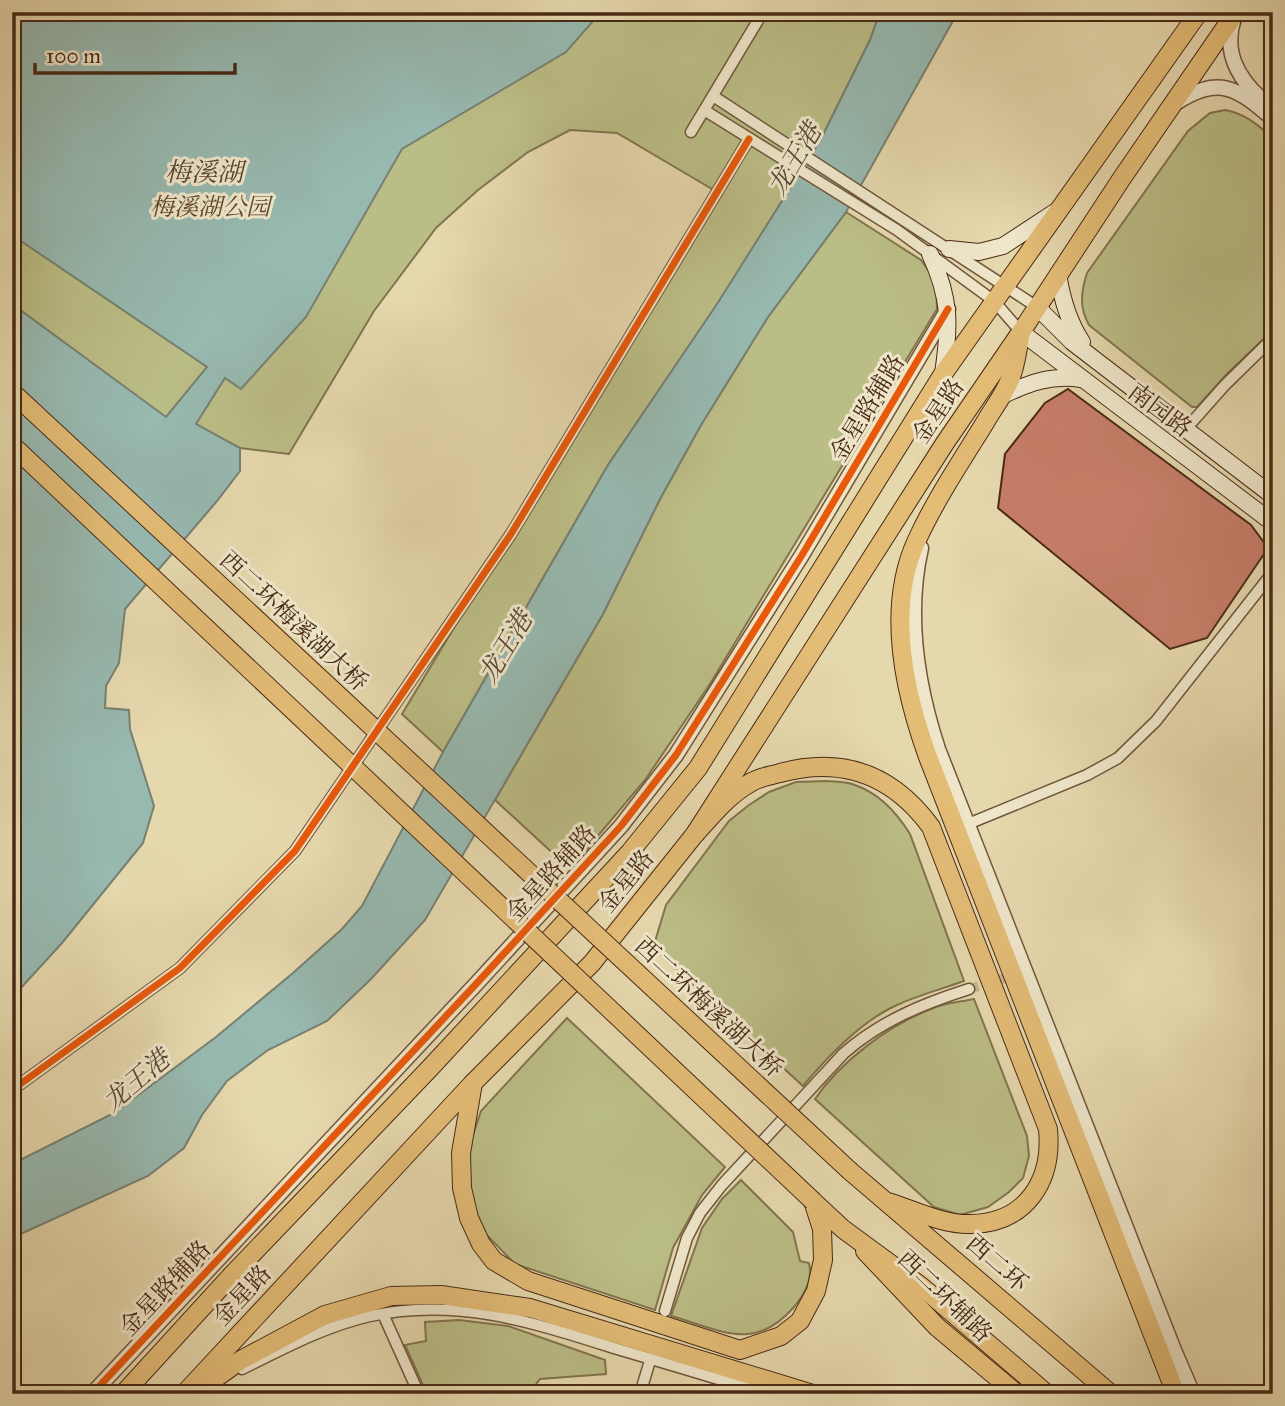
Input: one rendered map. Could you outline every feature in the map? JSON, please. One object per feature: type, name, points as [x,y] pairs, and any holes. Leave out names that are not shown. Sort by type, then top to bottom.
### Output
[{"type":"main road","name":"金星路","points":[[123,1394],[630,852],[690,779],[943,374],[1199,12]]},
{"type":"main road","name":"金星路","points":[[192,1392],[473,1083],[592,963],[695,834],[945,443],[1236,12]]},
{"type":"main road","points":[[949,249],[979,252],[1003,246],[1057,211]]},
{"type":"main road","points":[[930,254],[942,279],[948,309],[948,343],[943,374]]},
{"type":"main road","points":[[1058,274],[1062,299],[1072,327],[1093,359]]},
{"type":"main road","name":"南园路","points":[[1037,307],[1093,359],[1273,496]]},
{"type":"main road","points":[[1021,332],[1009,383],[931,515],[909,562],[902,603],[904,667],[915,722],[1177,1394]]},
{"type":"main road","name":"南园路","points":[[1021,332],[1273,523]]},
{"type":"main road","points":[[1001,396],[1034,381],[1068,376],[1081,379]]},
{"type":"main road","name":"西二环梅溪湖大桥","points":[[12,392],[850,1171]]},
{"type":"main road","points":[[12,445],[843,1229],[922,1287],[1047,1394]]},
{"type":"main road","points":[[695,834],[733,794],[752,781],[801,767],[827,766],[863,772],[881,780],[903,795],[931,827],[1048,1129],[1050,1148],[1038,1188],[1028,1202],[1003,1218],[970,1224],[946,1221],[888,1202]]},
{"type":"main road","points":[[473,1083],[461,1153],[462,1188],[469,1217],[481,1244],[495,1261],[527,1281],[740,1350],[781,1336],[800,1321],[816,1291],[823,1260],[822,1228],[813,1201]]},
{"type":"main road","name":"西二环","points":[[850,1171],[1111,1394]]},
{"type":"main road","name":"西二环辅路","points":[[843,1229],[937,1327],[1017,1394]]},
{"type":"main road","points":[[192,1392],[241,1360],[325,1315],[391,1296],[441,1295],[530,1308],[813,1394]]},
{"type":"street","points":[[691,132],[764,12]]},
{"type":"street","points":[[1236,12],[1230,55],[1245,83],[1273,109]]},
{"type":"street","points":[[1173,105],[1197,90],[1229,87],[1273,119]]},
{"type":"street","points":[[713,96],[1037,307]]},
{"type":"street","points":[[704,110],[897,230],[994,301],[1021,332]]},
{"type":"street","points":[[12,1090],[180,968],[295,851],[511,534],[749,139]]},
{"type":"street","name":"金星路辅路","points":[[92,1394],[477,984],[621,826],[676,755],[802,555],[948,309]]},
{"type":"street","points":[[1185,430],[1225,385],[1273,338]]},
{"type":"street","points":[[931,515],[916,569],[915,632],[927,715],[1020,973],[1193,1394]]},
{"type":"street","points":[[968,824],[1087,775],[1118,758],[1156,721],[1273,572]]},
{"type":"street","points":[[665,1311],[687,1238],[700,1213],[722,1185],[836,1062],[865,1035],[892,1018],[929,1002],[970,989]]},
{"type":"street","points":[[192,1392],[312,1335],[369,1316],[411,1309],[468,1309],[523,1320],[652,1356],[767,1394]]},
{"type":"street","points":[[383,1314],[419,1394]]},
{"type":"street","points":[[640,1394],[652,1356]]},
{"type":"green space","name":"梅溪湖公园","points":[[12,12],[880,12],[870,40],[821,139],[717,305],[608,465],[443,752],[402,714],[717,192],[617,133],[570,130],[528,152],[478,190],[436,228],[374,311],[289,454],[240,448],[195,425],[166,418],[12,304]]},
{"type":"green space","points":[[1225,110],[1257,124],[1273,138],[1273,330],[1197,407],[1192,407],[1089,325],[1082,306],[1082,293],[1087,273],[1188,131],[1210,113]]},
{"type":"green space","points":[[846,212],[921,260],[936,281],[937,309],[710,684],[645,780],[570,869],[495,800],[603,614],[660,499],[701,425],[768,317]]},
{"type":"green space","points":[[796,782],[852,784],[871,793],[893,811],[905,826],[964,981],[905,1001],[871,1020],[834,1051],[803,1086],[653,948],[666,905],[729,821],[769,792]]},
{"type":"green space","points":[[974,999],[1027,1136],[1029,1156],[1023,1178],[1009,1192],[988,1207],[960,1215],[934,1207],[815,1099],[852,1058],[882,1035],[936,1007]]},
{"type":"green space","points":[[567,1018],[725,1167],[702,1195],[673,1248],[655,1310],[515,1264],[476,1224],[467,1192],[467,1153],[481,1111]]},
{"type":"green space","points":[[741,1180],[793,1232],[800,1261],[809,1263],[810,1275],[802,1297],[794,1307],[765,1330],[751,1334],[721,1331],[671,1316],[702,1228],[722,1199]]},
{"type":"green space","points":[[459,1320],[508,1326],[605,1360],[606,1374],[540,1379],[531,1391],[532,1394],[427,1394],[405,1345],[426,1341],[425,1322]]},
{"type":"water","name":"梅溪湖","points":[[12,12],[601,12],[566,52],[402,149],[306,317],[241,389],[225,378],[196,424],[240,448],[240,471],[125,609],[119,663],[106,686],[105,708],[129,710],[130,729],[154,806],[143,843],[62,943],[20,989],[12,994],[12,304],[166,417],[207,367],[12,235]]},
{"type":"water","name":"龙王港","points":[[880,12],[958,12],[846,212],[768,317],[701,425],[660,499],[603,614],[425,920],[371,979],[327,1021],[268,1050],[227,1081],[202,1115],[184,1148],[148,1176],[12,1238],[12,1164],[114,1113],[216,1037],[293,973],[342,929],[362,906],[443,752],[608,465],[717,304],[821,139],[870,40]]},
{"type":"building","points":[[1068,389],[1251,525],[1268,548],[1207,638],[1170,649],[998,508],[1005,454],[1045,403]]},
{"type":"tunnel","points":[[969,989],[1014,975]]},
{"type":"cycle path","points":[[12,1090],[180,968],[295,851],[511,534],[749,139]]},
{"type":"cycle path","points":[[92,1394],[621,826],[676,755],[802,555],[948,309]]}]
